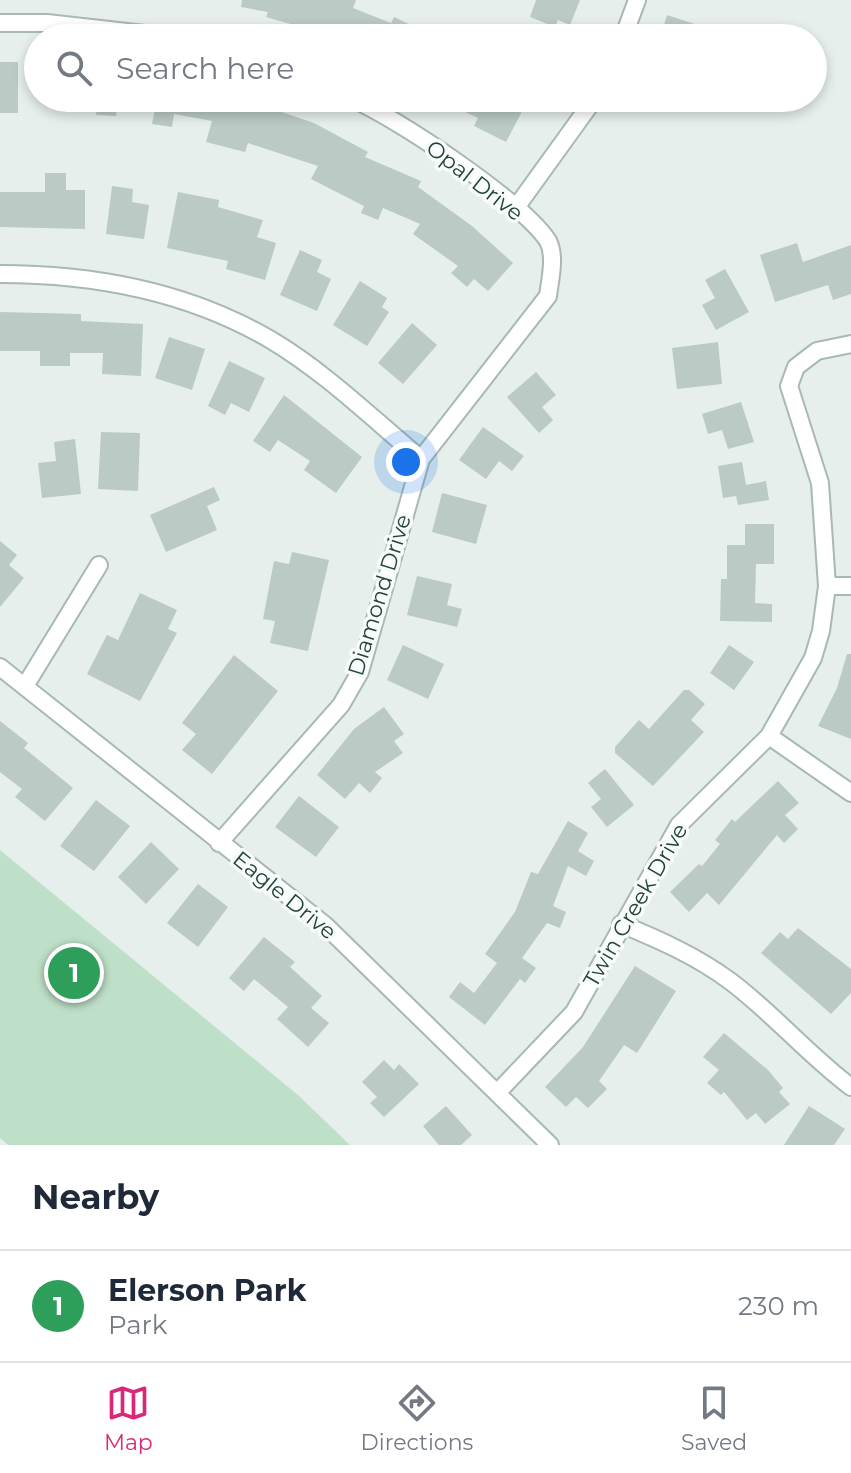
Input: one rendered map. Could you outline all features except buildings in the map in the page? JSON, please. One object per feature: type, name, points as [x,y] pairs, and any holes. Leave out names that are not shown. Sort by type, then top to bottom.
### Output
[{"type":"street","points":[[628,24],[637,0]]},
{"type":"street","points":[[0,23],[62,24]]},
{"type":"street","name":"Opal Drive","points":[[379,112],[404,124],[515,209],[549,243],[552,265],[548,296]]},
{"type":"street","points":[[515,209],[585,112]]},
{"type":"street","points":[[0,274],[102,280],[184,299],[270,339],[302,361],[421,459]]},
{"type":"street","name":"Diamond Drive","points":[[219,843],[341,705],[360,672],[421,459],[548,296]]},
{"type":"street","name":"Twin Creek Drive","points":[[497,1093],[574,1012],[679,825],[769,736],[813,658],[821,631],[827,586],[820,483],[789,386],[796,367],[817,351],[851,344]]},
{"type":"street","points":[[25,686],[99,565]]},
{"type":"street","points":[[827,586],[851,586]]},
{"type":"street","name":"Eagle Drive","points":[[0,667],[325,925],[550,1145]]},
{"type":"street","points":[[769,736],[851,793]]},
{"type":"street","points":[[621,924],[673,945],[731,982],[816,1061],[851,1087]]},
{"type":"green space","points":[[0,850],[298,1095],[350,1145],[8,1145],[0,1138]]},
{"type":"place","name":"Elerson Park","points":[[74,973]]}]
